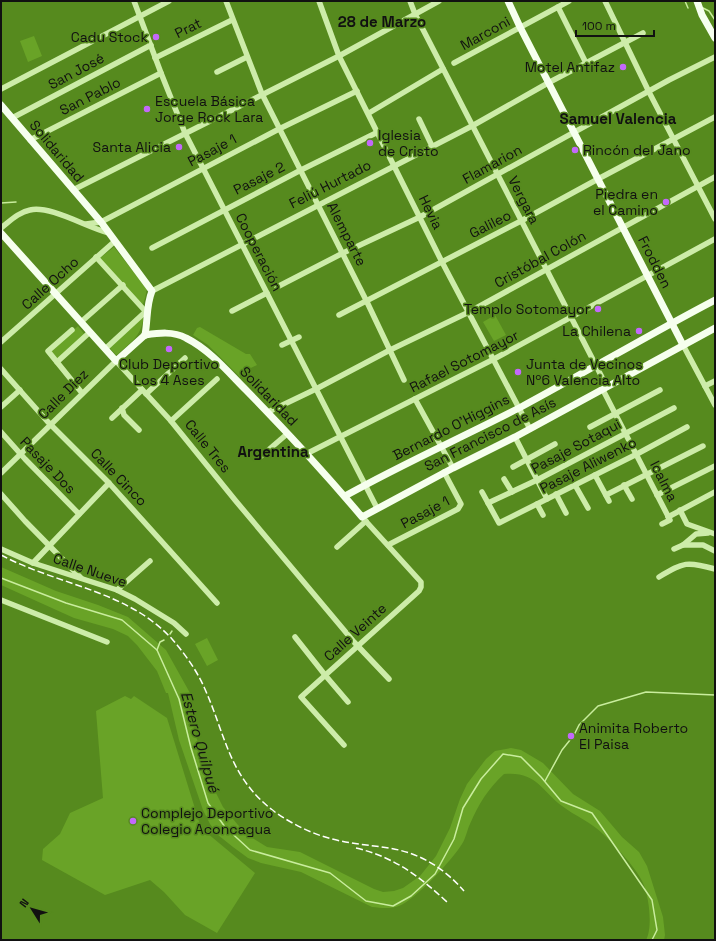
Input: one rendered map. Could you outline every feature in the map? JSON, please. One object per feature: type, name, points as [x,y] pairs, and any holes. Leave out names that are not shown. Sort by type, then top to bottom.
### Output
[{"type":"main road","name":"Frodden","points":[[508,1],[548,83],[683,345]]},
{"type":"main road","points":[[697,1],[702,15],[715,38]]},
{"type":"main road","name":"Solidaridad","points":[[1,105],[100,222],[152,291]]},
{"type":"main road","name":"Calle Tres","points":[[1,233],[116,361]]},
{"type":"main road","points":[[145,335],[148,300],[152,291]]},
{"type":"main road","name":"Bernardo O'Higgins","points":[[345,496],[440,446],[519,408],[715,300]]},
{"type":"main road","name":"San Francisco de Asís","points":[[364,519],[377,508],[444,472],[515,437],[715,328]]},
{"type":"main road","name":"Solidaridad","points":[[145,335],[162,332],[186,338],[215,360],[268,412],[345,496],[364,519]]},
{"type":"main road","name":"Calle Diez","points":[[116,361],[145,335]]},
{"type":"street","name":"Cooperación","points":[[134,1],[185,133],[377,508]]},
{"type":"street","points":[[1,89],[169,1]]},
{"type":"street","name":"Alemparte","points":[[226,1],[232,20],[262,94],[343,253],[404,380]]},
{"type":"street","name":"Hevia","points":[[319,1],[339,56],[369,113],[442,262],[530,429]]},
{"type":"street","name":"Vergara","points":[[410,1],[415,14],[472,126],[572,318],[596,366],[605,389]]},
{"type":"street","points":[[73,190],[339,56],[439,1]]},
{"type":"street","name":"Marconi","points":[[454,63],[569,1]]},
{"type":"street","points":[[605,1],[649,92],[715,219]]},
{"type":"street","points":[[558,7],[586,63]]},
{"type":"street","name":"Prat","points":[[155,58],[232,20]]},
{"type":"street","name":"Feliú Hurtado","points":[[152,291],[472,126],[548,83],[643,33]]},
{"type":"street","name":"San José","points":[[12,118],[151,45]]},
{"type":"street","points":[[217,72],[247,57]]},
{"type":"street","name":"Flamarion","points":[[277,287],[343,253],[420,217],[715,57]]},
{"type":"street","points":[[369,113],[443,69]]},
{"type":"street","name":"San Pablo","points":[[30,140],[161,73]]},
{"type":"street","name":"Pasaje 1","points":[[86,224],[100,222],[279,129],[357,91]]},
{"type":"street","name":"Galileo","points":[[339,315],[367,302],[521,221],[673,138],[715,117]]},
{"type":"street","points":[[419,119],[432,146]]},
{"type":"street","name":"Pasaje 2","points":[[152,248],[301,170],[378,132]]},
{"type":"street","name":"Cristóbal Colón","points":[[268,412],[469,312],[715,177]]},
{"type":"street","points":[[1,228],[16,216],[36,209],[48,210],[109,234]]},
{"type":"street","name":"Rafael Sotomayor","points":[[306,454],[415,400],[572,318],[715,239]]},
{"type":"street","name":"Calle Ocho","points":[[1,342],[115,241]]},
{"type":"street","points":[[96,257],[147,313],[143,314],[105,349]]},
{"type":"street","points":[[81,322],[123,285]]},
{"type":"street","points":[[232,311],[267,293]]},
{"type":"street","points":[[72,330],[48,352],[82,393]]},
{"type":"street","points":[[57,362],[90,332]]},
{"type":"street","points":[[282,345],[299,337]]},
{"type":"street","name":"Frodden","points":[[683,345],[715,405]]},
{"type":"street","points":[[112,418],[122,408],[185,358]]},
{"type":"street","name":"Calle Tres","points":[[116,361],[171,421],[301,580],[358,646],[390,679]]},
{"type":"street","name":"Calle Diez","points":[[1,472],[116,361]]},
{"type":"street","name":"Calle Cinco","points":[[1,369],[51,425],[109,482],[217,603]]},
{"type":"street","points":[[171,421],[217,379]]},
{"type":"street","points":[[705,386],[715,381]]},
{"type":"street","name":"Icalma","points":[[605,389],[616,414],[669,518]]},
{"type":"street","points":[[1,407],[20,390]]},
{"type":"street","points":[[590,427],[660,390]]},
{"type":"street","points":[[415,400],[452,468]]},
{"type":"street","points":[[122,408],[124,415],[139,430]]},
{"type":"street","name":"Pasaje Sotaqui","points":[[488,503],[537,480],[674,408]]},
{"type":"street","name":"Pasaje Aliwenko","points":[[488,503],[499,523],[594,476],[687,427]]},
{"type":"street","name":"Pasaje Dos","points":[[1,432],[20,454],[79,514]]},
{"type":"street","points":[[259,458],[288,434]]},
{"type":"street","points":[[515,437],[547,499]]},
{"type":"street","points":[[513,467],[555,444]]},
{"type":"street","points":[[606,494],[702,446]]},
{"type":"street","points":[[657,495],[715,466]]},
{"type":"street","name":"Pasaje 1","points":[[388,545],[458,509],[461,504],[444,472]]},
{"type":"street","points":[[594,476],[609,501]]},
{"type":"street","points":[[504,479],[512,492]]},
{"type":"street","points":[[33,563],[109,482]]},
{"type":"street","points":[[576,485],[588,508]]},
{"type":"street","points":[[624,485],[632,499]]},
{"type":"street","points":[[482,492],[488,503]]},
{"type":"street","points":[[662,524],[680,510],[715,492]]},
{"type":"street","points":[[1,494],[81,578]]},
{"type":"street","points":[[556,494],[566,513]]},
{"type":"street","points":[[537,504],[543,515]]},
{"type":"street","points":[[680,510],[687,524],[714,534]]},
{"type":"street","points":[[337,547],[364,519]]},
{"type":"street","name":"Solidaridad","points":[[364,519],[421,582]]},
{"type":"street","points":[[674,549],[683,545],[696,534],[714,534]]},
{"type":"street","points":[[683,545],[703,544],[715,550]]},
{"type":"street","name":"Calle Nueve","points":[[1,549],[33,563],[117,590],[135,599],[174,623],[186,634]]},
{"type":"street","points":[[117,590],[150,561]]},
{"type":"street","points":[[659,577],[678,566],[694,563],[715,569]]},
{"type":"street","name":"Calle Veinte","points":[[344,745],[301,697],[419,591],[421,582]]},
{"type":"street","points":[[1,600],[106,642]]},
{"type":"street","points":[[295,637],[348,702]]},
{"type":"green space","points":[[34,36],[42,56],[28,62],[20,41]]},
{"type":"green space","points":[[114,247],[147,289],[143,304],[140,303],[100,258]]},
{"type":"green space","points":[[144,315],[141,328],[136,338],[116,355],[109,347]]},
{"type":"green space","points":[[495,315],[506,335],[494,341],[483,322]]},
{"type":"green space","points":[[78,326],[85,335],[57,360],[50,352]]},
{"type":"green space","points":[[200,327],[246,354],[250,354],[257,365],[242,372],[240,377],[208,345],[193,335],[197,328]]},
{"type":"green space","points":[[1,567],[56,591],[128,617],[166,650],[190,693],[184,693],[202,757],[212,785],[223,807],[238,825],[254,839],[267,847],[300,852],[374,889],[383,892],[403,888],[420,876],[436,856],[450,828],[467,784],[486,759],[495,751],[511,748],[521,750],[543,763],[573,794],[600,811],[622,837],[639,852],[647,866],[663,917],[665,935],[664,940],[646,940],[650,920],[647,896],[640,877],[625,857],[598,830],[562,806],[537,783],[524,775],[504,774],[498,780],[480,803],[473,816],[463,842],[457,851],[424,888],[399,906],[389,908],[372,907],[301,872],[261,863],[248,858],[218,835],[210,824],[203,810],[179,740],[168,693],[166,693],[157,671],[137,645],[128,636],[113,629],[74,618],[1,585]]},
{"type":"green space","points":[[207,638],[218,660],[207,666],[195,644]]},
{"type":"green space","name":"Complejo Deportivo Colegio Aconcagua","points":[[125,696],[131,699],[134,696],[167,718],[201,828],[255,873],[217,933],[185,915],[164,892],[150,880],[105,895],[42,860],[43,849],[60,834],[70,813],[103,798],[96,711]]},
{"type":"waterway","points":[[685,1],[688,8]]},
{"type":"waterway","points":[[703,8],[709,11],[715,20]]},
{"type":"waterway","points":[[1,203],[16,202]]},
{"type":"waterway","name":"Estero Quilpué","points":[[1,578],[66,603],[122,620],[157,650],[179,699],[191,748],[208,803],[225,827],[250,850],[330,873],[366,901],[393,906],[411,896],[435,874],[454,839],[463,808],[481,779],[503,754],[521,757],[541,777],[561,801],[592,813],[652,900],[657,930],[652,940]]},
{"type":"waterway","points":[[157,650],[160,642],[164,640]]},
{"type":"waterway","points":[[545,781],[562,750],[574,735],[579,725],[598,706],[646,692],[715,695]]},
{"type":"railway","points":[[1,555],[45,574],[91,590],[134,609],[154,623],[172,639],[190,662],[201,680],[230,754],[238,770],[259,799],[275,812],[288,821],[325,837],[346,842],[400,850],[421,858],[448,875],[464,891]]},
{"type":"railway","points":[[356,848],[394,862],[416,876],[447,902]]},
{"type":"place","name":"Cadu Stock","points":[[156,37]]},
{"type":"place","name":"Motel Antifaz","points":[[623,67]]},
{"type":"place","name":"Escuela Básica Jorge Rock Lara","points":[[147,109]]},
{"type":"place","name":"Iglesia de Cristo","points":[[370,143]]},
{"type":"place","name":"Santa Alicia","points":[[179,147]]},
{"type":"place","name":"Rincón del Jano","points":[[575,150]]},
{"type":"place","name":"Piedra en el Camino","points":[[666,202]]},
{"type":"place","name":"Templo Sotomayor","points":[[598,309]]},
{"type":"place","name":"La Chilena","points":[[639,331]]},
{"type":"place","name":"Club Deportivo Los 4 Ases","points":[[169,349]]},
{"type":"place","name":"Junta de Vecinos Nº6 Valencia Alto","points":[[518,372]]},
{"type":"place","name":"Animita Roberto El Paisa","points":[[571,736]]},
{"type":"place","name":"Complejo Deportivo Colegio Aconcagua","points":[[133,821]]},
{"type":"district","name":"28 de Marzo","points":[[382,22]]},
{"type":"district","name":"Samuel Valencia","points":[[618,119]]},
{"type":"district","name":"Argentina","points":[[273,452]]}]
